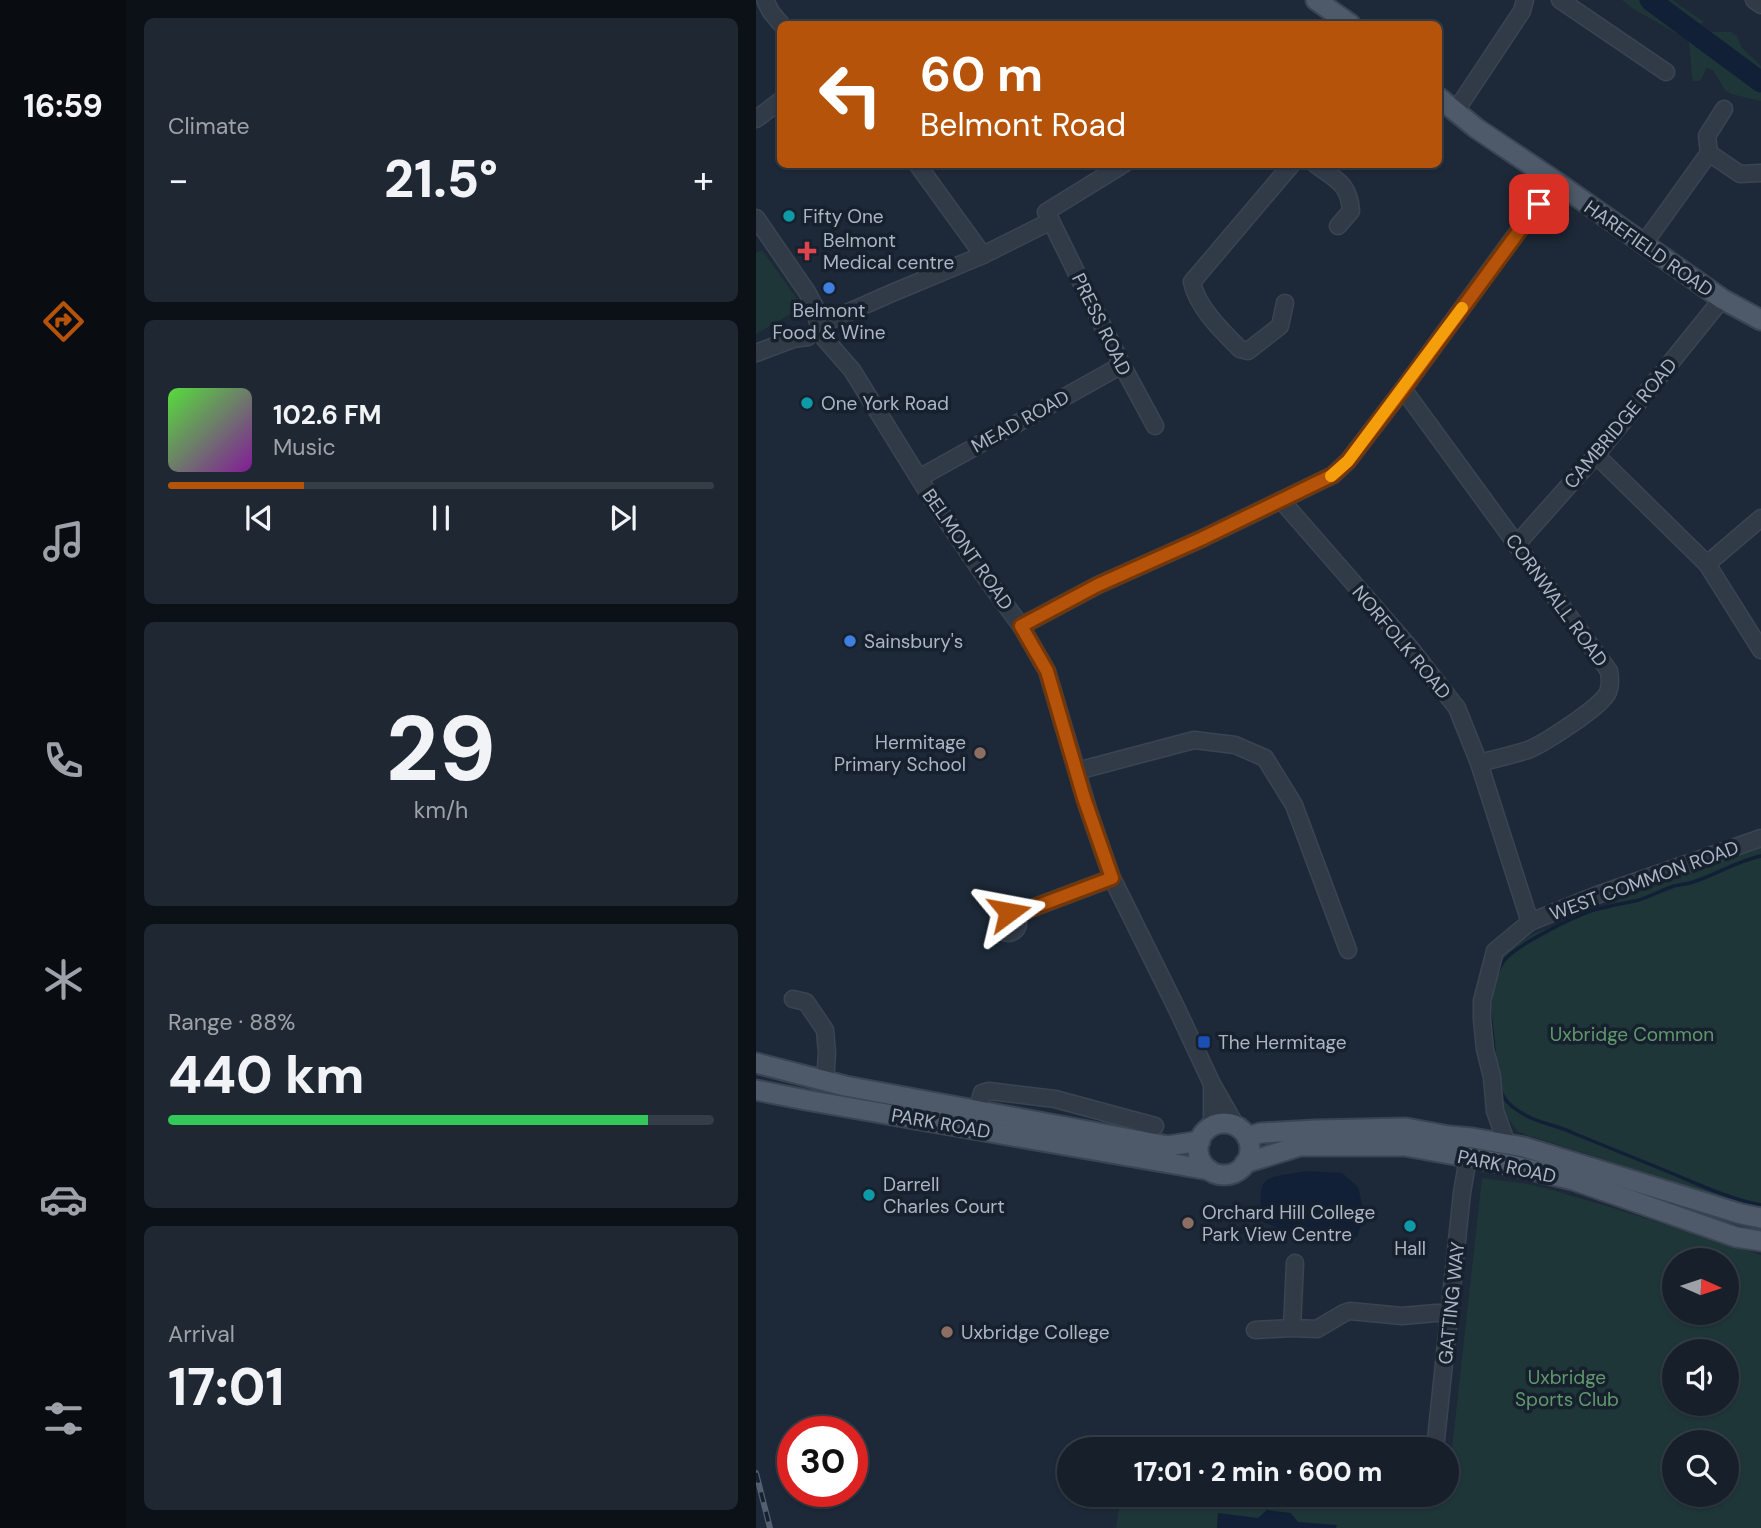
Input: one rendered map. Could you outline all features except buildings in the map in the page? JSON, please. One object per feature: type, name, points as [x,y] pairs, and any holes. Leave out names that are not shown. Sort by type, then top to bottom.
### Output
[{"type":"main road","points":[[1316,0],[1346,21]]},
{"type":"main road","name":"HAREFIELD ROAD","points":[[1442,101],[1643,245],[1722,299],[1761,320]]},
{"type":"main road","name":"PARK ROAD","points":[[758,1064],[825,1082],[1168,1146],[1206,1134]]},
{"type":"main road","name":"PARK ROAD","points":[[757,1090],[1209,1170]]},
{"type":"main road","points":[[1223,1123],[1242,1132],[1250,1148],[1245,1163],[1238,1171],[1218,1174],[1202,1163],[1199,1156],[1206,1134],[1223,1123]]},
{"type":"main road","name":"PARK ROAD","points":[[1242,1132],[1406,1128],[1449,1136],[1473,1144],[1511,1165],[1573,1180],[1736,1237],[1761,1241]]},
{"type":"main road","name":"PARK ROAD","points":[[1245,1163],[1300,1146],[1507,1144],[1761,1218]]},
{"type":"street","points":[[765,0],[778,21]]},
{"type":"street","points":[[1455,112],[1522,11],[1525,0]]},
{"type":"street","points":[[1560,0],[1666,72]]},
{"type":"street","points":[[1754,0],[1761,5]]},
{"type":"street","points":[[756,119],[777,104]]},
{"type":"street","points":[[1643,245],[1709,153],[1707,136],[1724,108]]},
{"type":"street","points":[[1709,153],[1740,174],[1761,173]]},
{"type":"street","points":[[920,168],[983,255]]},
{"type":"street","points":[[756,353],[818,329],[892,293],[983,255],[1051,221],[1046,212],[1118,168]]},
{"type":"street","points":[[1284,303],[1280,326],[1248,351],[1240,349],[1204,308],[1192,282],[1289,168]]},
{"type":"street","points":[[1320,168],[1346,188],[1350,201],[1351,211],[1338,226]]},
{"type":"street","points":[[1021,626],[1098,585],[1333,475],[1348,461],[1403,389],[1555,181]]},
{"type":"street","name":"BELMONT ROAD","points":[[756,218],[807,292],[816,309],[818,329],[852,370],[919,478],[1021,626],[1047,671],[1099,844],[1112,878],[1212,1084],[1242,1132]]},
{"type":"street","name":"PRESS ROAD","points":[[1051,221],[1155,426]]},
{"type":"street","name":"CAMBRIDGE ROAD","points":[[1516,545],[1595,455],[1722,299]]},
{"type":"street","name":"MEAD ROAD","points":[[919,478],[1122,365]]},
{"type":"street","name":"CORNWALL ROAD","points":[[1403,389],[1609,671],[1610,690],[1605,698],[1552,737],[1530,749],[1479,764]]},
{"type":"street","points":[[1595,455],[1707,564],[1761,650]]},
{"type":"street","name":"NORFOLK ROAD","points":[[1281,500],[1411,649],[1457,708],[1479,764],[1530,922]]},
{"type":"street","points":[[1707,564],[1761,518]]},
{"type":"street","points":[[1077,771],[1194,740],[1235,745],[1265,758],[1294,805],[1348,950]]},
{"type":"street","name":"WEST COMMON ROAD","points":[[1497,1116],[1482,1019],[1482,1000],[1496,951],[1530,922],[1597,895],[1761,838]]},
{"type":"street","points":[[1013,920],[1027,910],[1112,878]]},
{"type":"street","points":[[793,999],[806,1002],[825,1030],[825,1082]]},
{"type":"street","points":[[1206,1134],[1212,1084]]},
{"type":"street","points":[[977,1110],[982,1093],[989,1091],[1055,1099],[1155,1126]]},
{"type":"street","points":[[1473,1144],[1497,1116],[1507,1144]]},
{"type":"street","name":"GATTING WAY","points":[[1436,1437],[1461,1200],[1473,1144]]},
{"type":"street","points":[[1292,1328],[1295,1263]]},
{"type":"street","points":[[1255,1330],[1317,1329],[1350,1311],[1402,1316],[1450,1313]]},
{"type":"green space","points":[[1622,0],[1672,0],[1704,22],[1701,24],[1711,32],[1731,32],[1737,36],[1742,48],[1761,66],[1761,101],[1731,94],[1725,90],[1713,70],[1707,68],[1700,81],[1693,81],[1688,40]]},
{"type":"green space","points":[[762,250],[798,300],[792,313],[756,334],[756,253]]},
{"type":"green space","name":"Uxbridge Common","points":[[1761,845],[1761,1212],[1745,1209],[1518,1132],[1502,1110],[1482,1019],[1500,957],[1533,934]]},
{"type":"green space","name":"Uxbridge Sports Club","points":[[1482,1178],[1545,1188],[1739,1248],[1662,1248],[1662,1325],[1740,1325],[1740,1248],[1761,1255],[1761,1528],[1116,1528],[1119,1507],[1459,1507],[1459,1437],[1453,1437]]},
{"type":"water","points":[[1306,1171],[1342,1173],[1358,1187],[1362,1221],[1357,1237],[1308,1238],[1296,1231],[1283,1230],[1263,1222],[1261,1194],[1266,1181],[1280,1175]]},
{"type":"water","points":[[1267,1510],[1291,1513],[1298,1522],[1337,1525],[1336,1528],[1217,1528],[1218,1513],[1258,1518]]},
{"type":"waterway","points":[[1650,0],[1761,82]]},
{"type":"waterway","points":[[1495,977],[1510,955],[1534,938],[1565,922],[1592,911],[1639,900],[1674,886],[1699,880],[1761,856]]},
{"type":"waterway","points":[[1489,1004],[1495,1059]]},
{"type":"waterway","points":[[1501,1091],[1511,1106],[1533,1119],[1722,1194],[1761,1205]]},
{"type":"railway","points":[[756,1473],[770,1528]]},
{"type":"slow traffic","points":[[1331,476],[1348,461],[1462,308]]},
{"type":"place","name":"Fifty One","points":[[789,216]]},
{"type":"place","name":"Belmont Medical centre","points":[[807,251]]},
{"type":"place","name":"Belmont Food & Wine","points":[[829,288]]},
{"type":"place","name":"One York Road","points":[[807,403]]},
{"type":"place","name":"Sainsbury's","points":[[850,641]]},
{"type":"place","name":"Hermitage Primary School","points":[[980,753]]},
{"type":"place","name":"The Hermitage","points":[[1204,1042]]},
{"type":"place","name":"Darrell Charles Court","points":[[869,1195]]},
{"type":"place","name":"Orchard Hill College Park View Centre","points":[[1188,1223]]},
{"type":"place","name":"Hall","points":[[1410,1226]]},
{"type":"place","name":"Uxbridge College","points":[[947,1332]]},
{"type":"route","points":[[1009,912],[1027,910],[1112,878],[1084,798],[1047,671],[1021,626],[1098,585],[1333,475],[1348,461],[1403,389],[1539,204]]}]
